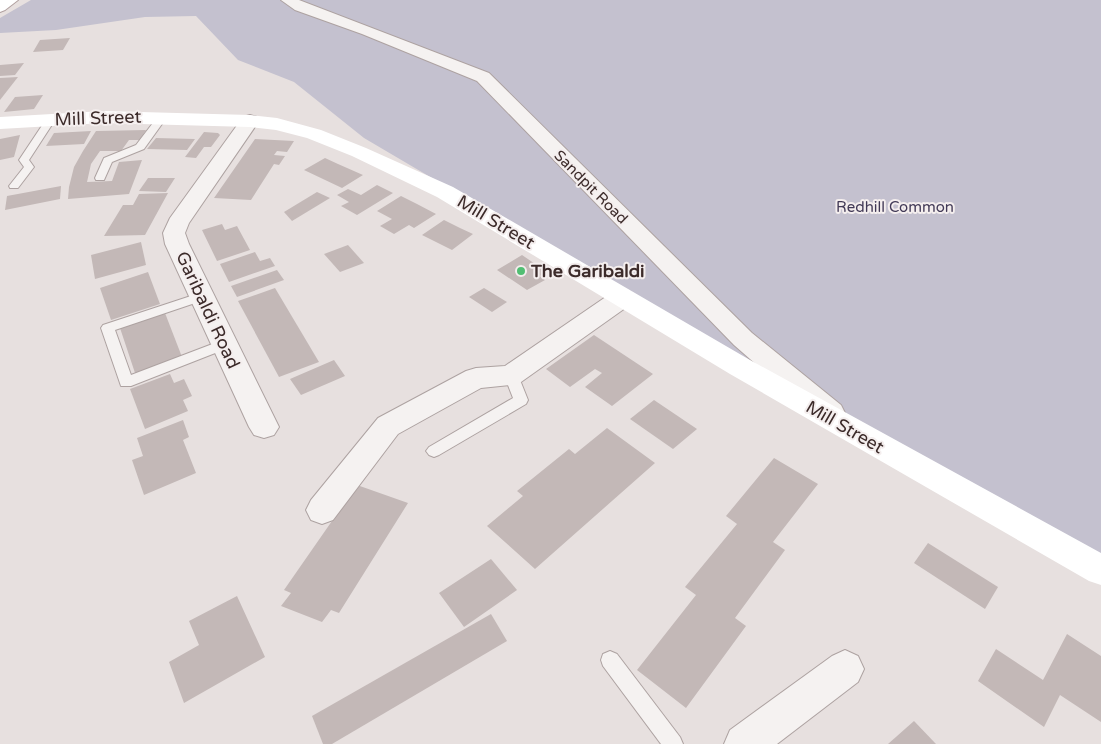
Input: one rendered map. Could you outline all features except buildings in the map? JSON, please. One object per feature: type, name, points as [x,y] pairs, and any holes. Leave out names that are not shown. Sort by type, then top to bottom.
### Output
[{"type":"street","points":[[0,7],[11,0]]},
{"type":"street","name":"Sandpit Road","points":[[288,0],[300,7],[368,31],[483,77],[743,339],[858,434]]},
{"type":"street","name":"Mill Street","points":[[0,123],[104,117],[162,117],[250,121],[277,124],[314,134],[360,152],[445,192],[622,298],[858,434],[1101,570]]},
{"type":"street","name":"Garibaldi Road","points":[[250,121],[178,223],[174,233],[200,297],[264,427]]},
{"type":"street","points":[[322,510],[388,426],[476,378],[511,375],[622,298]]},
{"type":"street","points":[[744,744],[845,669]]},
{"type":"lane","points":[[100,178],[108,160],[140,147],[162,117]]},
{"type":"lane","points":[[14,186],[29,167],[24,160],[50,120]]},
{"type":"lane","points":[[200,297],[108,328],[126,382],[224,345]]},
{"type":"lane","points":[[434,451],[521,400],[511,375]]},
{"type":"lane","points":[[610,660],[673,744]]},
{"type":"green space","name":"Redhill Common","points":[[31,0],[1101,0],[1101,558],[637,299],[364,138],[294,82],[238,60],[196,16],[145,17],[56,30],[0,33],[0,18]]},
{"type":"place","name":"The Garibaldi","points":[[521,271]]}]
